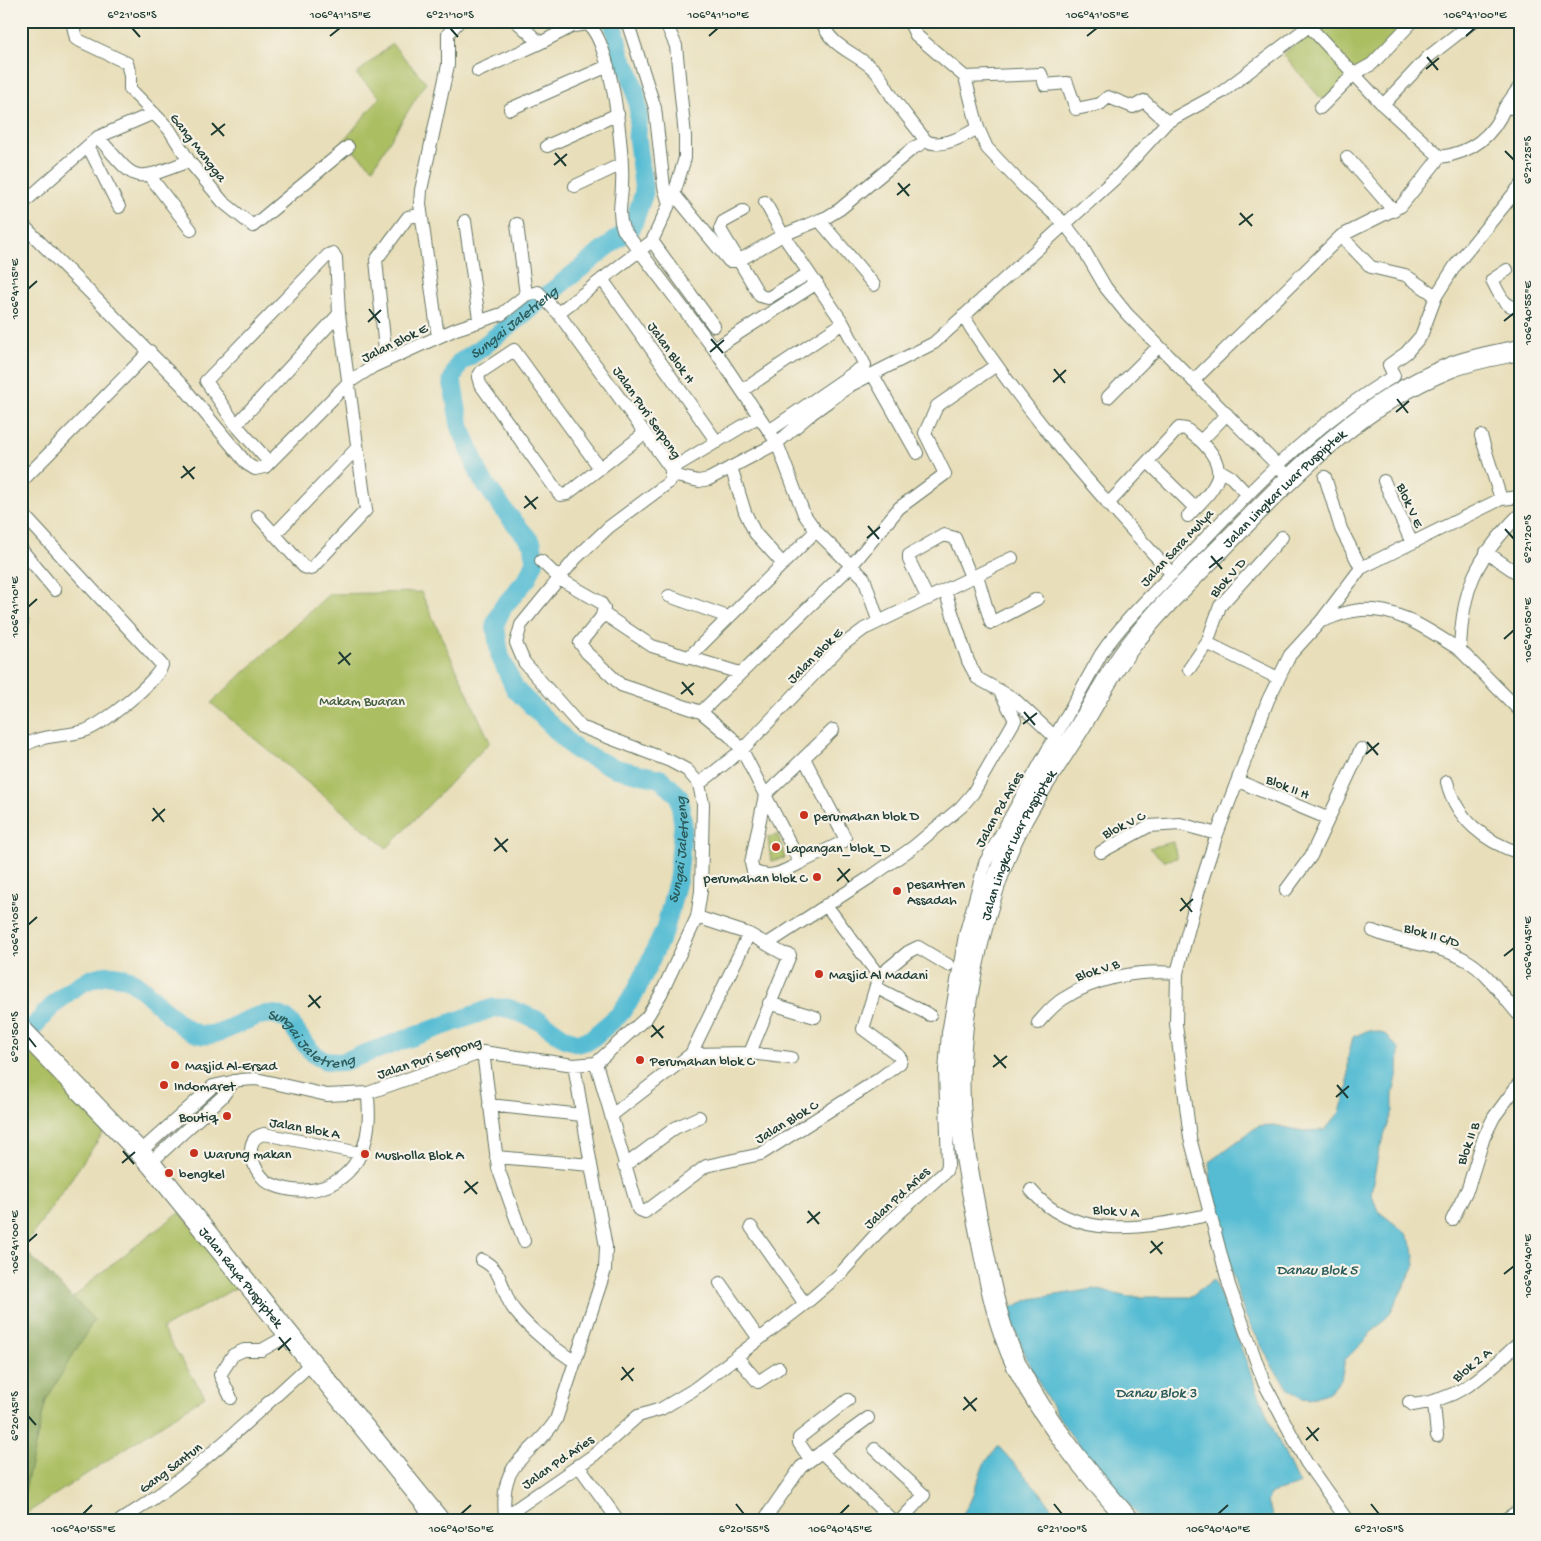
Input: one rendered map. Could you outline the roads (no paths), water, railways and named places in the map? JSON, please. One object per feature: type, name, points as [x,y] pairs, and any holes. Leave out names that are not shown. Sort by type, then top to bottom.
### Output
[{"type":"main road","name":"Jalan Lingkar Luar Puspiptek","points":[[1128,1520],[1086,1471],[1053,1426],[1017,1366],[1007,1344],[996,1307],[965,1153],[959,1100],[962,1045],[970,982],[986,914],[1008,849],[1035,799],[1130,646],[1283,471],[1333,438],[1370,410],[1412,386],[1451,368],[1520,350]]},
{"type":"main road","name":"Jalan Raya Puspiptek","points":[[28,1036],[145,1158],[313,1362],[439,1520]]},
{"type":"street","name":"Gang Mangga","points":[[72,21],[74,37],[80,42],[127,63],[130,75],[130,89],[169,129],[189,161],[223,202],[253,226],[348,147]]},
{"type":"street","points":[[438,337],[420,215],[421,190],[448,65],[449,31],[459,21]]},
{"type":"street","points":[[516,21],[540,43]]},
{"type":"street","points":[[627,21],[655,108],[664,186],[672,199],[729,261],[738,261],[779,237],[840,209],[912,148],[926,142]]},
{"type":"street","points":[[556,310],[602,279],[637,248],[652,241],[672,199],[685,158],[685,136],[676,46],[665,21]]},
{"type":"street","points":[[822,21],[831,37],[847,52],[871,66],[884,81],[891,94],[926,142],[940,144],[960,138],[978,128]]},
{"type":"street","points":[[908,21],[922,41],[965,78],[978,128],[987,148],[1023,186],[1064,223],[1081,244],[1098,276],[1116,302],[1158,347],[1283,471]]},
{"type":"street","points":[[1320,108],[1354,74],[1372,64],[1413,21]]},
{"type":"street","points":[[1383,105],[1428,57],[1474,21]]},
{"type":"street","points":[[478,71],[573,26],[588,24],[594,30],[608,66],[618,114],[622,164],[619,213],[623,229],[714,349],[743,390],[758,417],[777,442],[800,507],[816,531],[864,578],[878,620]]},
{"type":"street","points":[[671,472],[699,481],[731,467],[777,442],[811,414],[852,385],[934,343],[1120,174],[1167,122],[1222,92],[1309,26],[1383,105],[1440,157]]},
{"type":"street","points":[[510,109],[608,66]]},
{"type":"street","points":[[965,78],[1041,74],[1045,85],[1067,83],[1076,108],[1100,104],[1108,97],[1133,107],[1144,101],[1167,122]]},
{"type":"street","points":[[1193,380],[1341,236],[1394,212],[1407,200],[1440,157],[1458,155],[1478,144],[1498,124],[1506,107],[1520,86]]},
{"type":"street","points":[[1506,107],[1520,109]]},
{"type":"street","points":[[21,206],[98,137],[154,113]]},
{"type":"street","points":[[547,146],[618,114]]},
{"type":"street","points":[[98,137],[127,170],[140,176],[149,176],[189,161]]},
{"type":"street","points":[[88,146],[119,208]]},
{"type":"street","points":[[1347,157],[1394,212]]},
{"type":"street","points":[[574,186],[622,164]]},
{"type":"street","points":[[149,176],[192,230]]},
{"type":"street","points":[[1341,236],[1371,267],[1405,276],[1436,296],[1462,255],[1520,186]]},
{"type":"street","points":[[765,202],[779,237],[813,278],[843,323],[864,362],[863,367],[769,431]]},
{"type":"street","points":[[743,211],[723,222],[720,227],[738,261],[763,298],[768,298],[813,278]]},
{"type":"street","points":[[386,360],[376,260],[408,217],[420,215]]},
{"type":"street","points":[[819,220],[874,285]]},
{"type":"street","points":[[465,221],[480,319]]},
{"type":"street","points":[[21,223],[150,351],[206,413],[246,464],[264,465]]},
{"type":"street","points":[[517,224],[526,295]]},
{"type":"street","points":[[652,241],[714,326]]},
{"type":"street","points":[[258,516],[304,567],[311,569],[366,510],[339,314],[336,258],[330,253],[206,380],[264,465]]},
{"type":"street","points":[[1506,270],[1492,280],[1505,303],[1515,308],[1520,307]]},
{"type":"street","points":[[714,349],[813,278]]},
{"type":"street","name":"Jalan Blok H","points":[[602,279],[717,442]]},
{"type":"street","name":"Jalan Blok E","points":[[264,465],[348,383],[386,360],[480,319],[506,311],[526,295],[540,292],[556,310]]},
{"type":"street","name":"Jalan Sara Mulya","points":[[1101,654],[1125,623],[1246,494],[1283,471],[1358,397],[1394,376],[1389,365],[1406,353],[1420,336],[1436,296]]},
{"type":"street","name":"Jalan Puri Serpong","points":[[556,310],[671,472],[668,483],[609,527],[582,551],[518,631],[516,644],[521,658],[581,727],[670,761],[688,770],[699,784]]},
{"type":"street","points":[[236,425],[339,314]]},
{"type":"street","points":[[963,316],[995,366],[1025,406],[1108,504],[1172,574]]},
{"type":"street","points":[[743,390],[843,323]]},
{"type":"street","points":[[1108,396],[1158,347]]},
{"type":"street","points":[[599,467],[514,350],[481,372],[478,379],[556,492],[562,496],[645,433]]},
{"type":"street","points":[[21,482],[150,351]]},
{"type":"street","points":[[701,712],[852,565],[899,508],[945,474],[925,433],[936,406],[995,366]]},
{"type":"street","points":[[873,375],[917,453]]},
{"type":"street","points":[[1201,441],[1227,414]]},
{"type":"street","points":[[671,472],[758,417]]},
{"type":"street","points":[[1108,504],[1179,428],[1186,429],[1214,454],[1220,476],[1213,489],[1192,512],[1148,462]]},
{"type":"street","points":[[1481,436],[1501,499]]},
{"type":"street","points":[[274,535],[357,448]]},
{"type":"street","points":[[731,467],[755,533],[783,564]]},
{"type":"street","points":[[1219,470],[1230,477],[1246,494]]},
{"type":"street","points":[[1325,477],[1341,529],[1361,568]]},
{"type":"street","name":"Blok V E","points":[[1384,481],[1412,541]]},
{"type":"street","points":[[1346,1520],[1302,1456],[1264,1383],[1229,1285],[1208,1215],[1190,1138],[1176,1024],[1175,994],[1177,973],[1198,893],[1217,834],[1278,678],[1290,655],[1321,621],[1361,568],[1412,541],[1501,499],[1520,497]]},
{"type":"street","points":[[21,512],[162,665],[138,693],[93,727],[34,741],[21,748]]},
{"type":"street","points":[[1460,650],[1463,610],[1475,571],[1486,552],[1520,514]]},
{"type":"street","points":[[688,658],[816,531]]},
{"type":"street","points":[[928,599],[909,560],[909,554],[944,535],[955,538],[974,576],[991,623],[1037,599]]},
{"type":"street","name":"Blok V D","points":[[1189,669],[1207,643],[1220,606],[1282,537]]},
{"type":"street","points":[[21,549],[56,590]]},
{"type":"street","points":[[1486,552],[1520,575]]},
{"type":"street","name":"Jalan Blok E","points":[[699,784],[742,750],[840,647],[878,620],[928,599],[1012,558]]},
{"type":"street","points":[[541,561],[560,579],[600,602],[604,608],[602,615],[580,643],[621,686],[701,712],[731,737],[742,750],[800,863]]},
{"type":"street","points":[[945,591],[971,668],[982,682],[1013,698],[1056,738]]},
{"type":"street","points":[[669,596],[728,617]]},
{"type":"street","points":[[1321,621],[1352,611],[1385,611],[1427,629],[1460,650],[1520,711]]},
{"type":"street","points":[[602,615],[607,614],[652,646],[740,673]]},
{"type":"street","points":[[1207,643],[1278,678]]},
{"type":"street","name":"Jalan Pd Aries","points":[[503,1518],[602,1450],[622,1428],[638,1416],[671,1404],[693,1390],[805,1304],[840,1274],[878,1232],[943,1174],[947,1168],[945,1070],[948,1033],[965,935],[985,863],[1101,654]]},
{"type":"street","points":[[767,944],[912,848],[973,793],[1015,720],[999,690]]},
{"type":"street","points":[[804,758],[845,838],[842,842],[783,872],[766,876],[753,871],[751,863],[765,795],[833,730]]},
{"type":"street","points":[[1286,890],[1311,856],[1327,818],[1361,749]]},
{"type":"street","name":"Blok II H","points":[[1238,782],[1327,818]]},
{"type":"street","points":[[1447,782],[1450,796],[1470,824],[1492,842],[1520,853]]},
{"type":"street","points":[[596,1063],[647,1017],[661,994],[698,917],[701,891],[703,804],[699,784]]},
{"type":"street","name":"Blok V C","points":[[1101,852],[1148,826],[1180,824],[1217,834]]},
{"type":"street","points":[[826,904],[878,982],[930,1015]]},
{"type":"street","points":[[698,917],[749,934],[782,953],[790,955],[750,1053]]},
{"type":"street","name":"Blok II C/D","points":[[1373,931],[1388,938],[1454,954],[1467,960],[1486,976],[1520,1016]]},
{"type":"street","points":[[612,1115],[691,1054],[749,934]]},
{"type":"street","points":[[878,982],[908,952],[918,947],[948,965]]},
{"type":"street","name":"Blok V B","points":[[1038,1023],[1064,998],[1095,984],[1144,972],[1177,973]]},
{"type":"street","name":"Jalan Blok C","points":[[596,1063],[612,1115],[624,1166],[638,1209],[642,1212],[650,1211],[706,1166],[761,1154],[876,1081],[900,1063],[901,1059],[898,1055],[863,1029],[878,982]]},
{"type":"street","points":[[769,1003],[814,1017]]},
{"type":"street","points":[[483,1052],[496,1157],[511,1209],[524,1241]]},
{"type":"street","name":"Jalan Puri Serpong","points":[[145,1158],[213,1086],[234,1081],[256,1079],[327,1095],[368,1092],[483,1052],[574,1065],[596,1063]]},
{"type":"street","points":[[691,1054],[750,1053],[791,1058]]},
{"type":"street","points":[[503,1518],[508,1476],[520,1458],[545,1435],[556,1420],[602,1281],[606,1259],[574,1065]]},
{"type":"street","points":[[145,1158],[222,1097],[234,1081]]},
{"type":"street","name":"Blok II B","points":[[1452,1220],[1468,1188],[1487,1130],[1494,1117],[1520,1082]]},
{"type":"street","name":"Jalan Blok A","points":[[360,1153],[264,1134],[256,1137],[250,1148],[253,1161],[265,1180],[271,1184],[302,1191],[317,1191],[334,1183],[344,1176],[360,1153],[368,1128],[368,1092]]},
{"type":"street","points":[[489,1105],[582,1115]]},
{"type":"street","points":[[624,1166],[675,1128],[699,1117]]},
{"type":"street","points":[[496,1157],[591,1165]]},
{"type":"street","name":"Blok V A","points":[[1031,1190],[1049,1208],[1062,1215],[1079,1222],[1100,1226],[1132,1228],[1208,1215]]},
{"type":"street","points":[[751,1227],[805,1304]]},
{"type":"street","points":[[482,1260],[495,1268],[514,1310],[544,1340],[575,1362]]},
{"type":"street","points":[[720,1282],[758,1339]]},
{"type":"street","points":[[231,1398],[220,1375],[230,1357],[244,1350],[262,1350],[290,1334]]},
{"type":"street","name":"Blok 2 A","points":[[1409,1402],[1413,1406],[1434,1403],[1463,1391],[1520,1342]]},
{"type":"street","points":[[736,1356],[758,1382],[779,1368]]},
{"type":"street","name":"Gang Santun","points":[[121,1520],[148,1503],[199,1464],[313,1362]]},
{"type":"street","points":[[848,1400],[799,1438],[799,1444],[816,1455],[892,1520]]},
{"type":"street","points":[[1434,1403],[1437,1436]]},
{"type":"street","points":[[764,1520],[795,1473],[816,1455],[868,1418]]},
{"type":"street","points":[[875,1449],[924,1495],[901,1520]]},
{"type":"street","points":[[578,1466],[618,1520]]},
{"type":"street","points":[[1504,1520],[1520,1510]]},
{"type":"water","name":"Danau Blok 5","points":[[1369,1030],[1387,1035],[1399,1050],[1398,1073],[1393,1094],[1393,1111],[1379,1150],[1371,1193],[1378,1211],[1405,1232],[1413,1247],[1415,1265],[1389,1315],[1345,1360],[1341,1379],[1329,1392],[1309,1399],[1302,1398],[1290,1390],[1275,1371],[1244,1313],[1214,1210],[1209,1162],[1258,1126],[1274,1125],[1303,1131],[1325,1130],[1340,1112],[1348,1086],[1348,1057],[1353,1037]]},
{"type":"water","name":"Danau Blok 3","points":[[1214,1279],[1269,1420],[1299,1485],[1271,1493],[1267,1503],[1273,1515],[1267,1520],[1143,1520],[1099,1471],[1063,1423],[1033,1370],[1019,1341],[1007,1309],[1031,1299],[1094,1289],[1129,1297],[1190,1297]]},
{"type":"water","points":[[998,1446],[1040,1492],[1060,1520],[959,1520],[970,1502],[984,1464]]},
{"type":"waterway","name":"Sungai Jaletreng","points":[[21,1042],[42,1017],[67,993],[82,983],[97,977],[112,975],[133,982],[191,1032],[207,1035],[217,1033],[258,1016],[268,1014],[279,1016],[289,1021],[314,1054],[326,1061],[333,1062],[342,1062],[493,1008],[508,1008],[540,1021],[566,1039],[579,1043],[590,1040],[619,1015],[636,991],[665,929],[678,878],[683,825],[679,796],[661,779],[614,768],[576,750],[515,689],[500,656],[495,624],[503,607],[527,579],[535,561],[532,543],[507,514],[481,478],[460,426],[452,380],[459,363],[480,349],[632,227],[644,193],[637,136],[639,114],[635,90],[630,73],[620,55],[613,21]]},
{"type":"place","name":"perumahan blok D","points":[[804,815]]},
{"type":"place","name":"Lapangan_blok_D","points":[[776,847]]},
{"type":"place","name":"perumahan blok C","points":[[817,877]]},
{"type":"place","name":"pesantren Assadah","points":[[897,891]]},
{"type":"place","name":"Masjid Al Madani","points":[[819,974]]},
{"type":"place","name":"Perumahan blok C","points":[[640,1060]]},
{"type":"place","name":"Masjid Al-Ersad","points":[[175,1065]]},
{"type":"place","name":"Indomaret","points":[[164,1085]]},
{"type":"place","name":"Boutiq","points":[[227,1116]]},
{"type":"place","name":"Warung makan","points":[[194,1153]]},
{"type":"place","name":"Musholla Blok A","points":[[365,1154]]},
{"type":"place","name":"bengkel","points":[[169,1173]]},
{"type":"park label","name":"Makam Buaran","points":[[362,700]]}]
